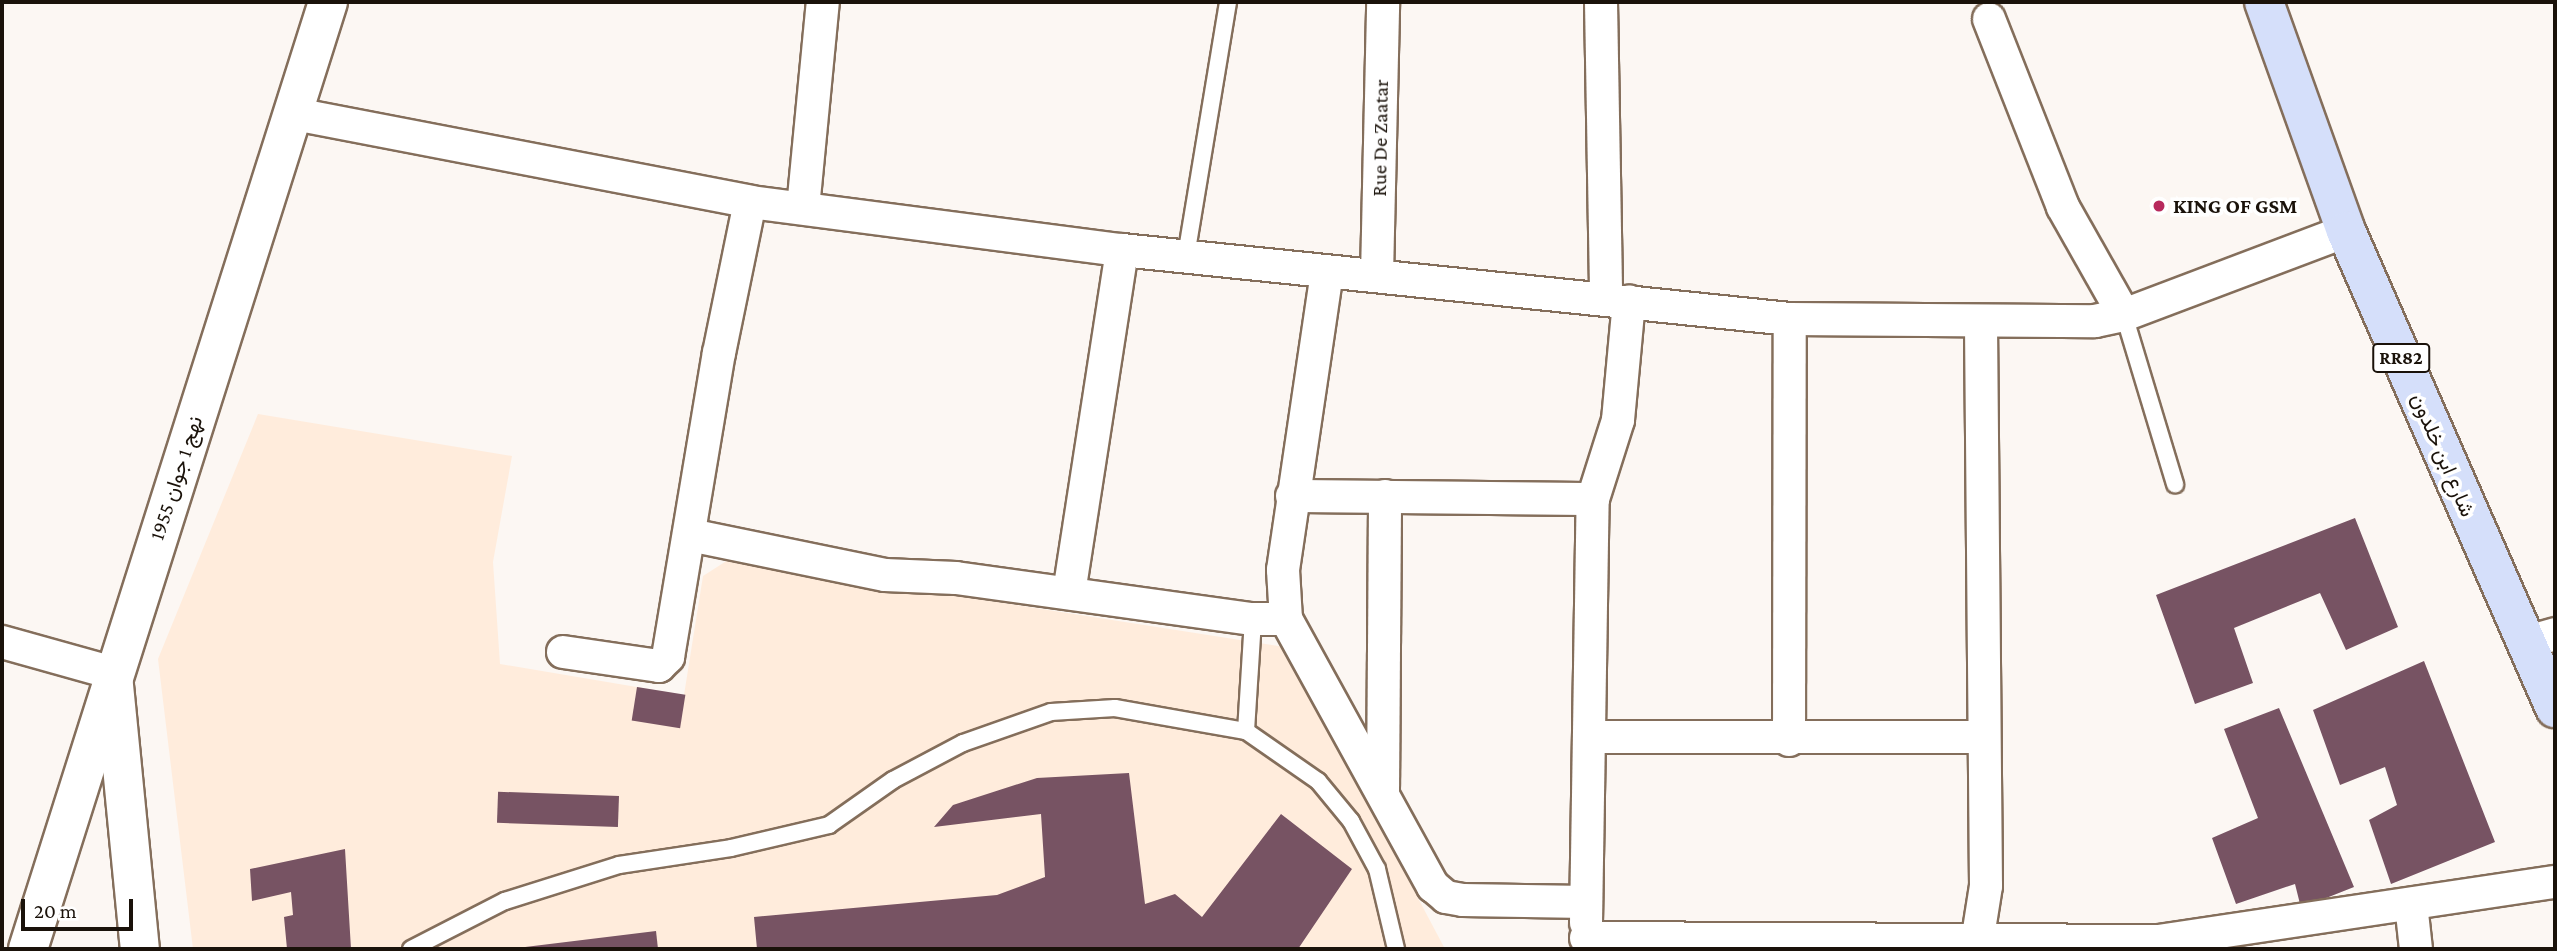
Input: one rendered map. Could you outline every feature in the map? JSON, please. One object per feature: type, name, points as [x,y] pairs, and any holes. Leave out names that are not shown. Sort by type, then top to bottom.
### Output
[{"type":"main road","name":"شارع ابن خلدون","points":[[2264,2],[2346,231],[2540,639],[2555,708]]},
{"type":"main road","name":"نهج 1 جوان 1955","points":[[28,949],[113,673],[329,4]]},
{"type":"main road","points":[[113,673],[140,949]]},
{"type":"street","points":[[803,208],[823,2]]},
{"type":"street","name":"Rue De Zaatar","points":[[1377,275],[1383,2]]},
{"type":"street","points":[[1601,2],[1617,301],[1618,420],[1592,499],[1586,943],[2065,945],[2159,941],[2555,883]]},
{"type":"street","points":[[1989,19],[2063,207],[2124,315]]},
{"type":"street","points":[[295,114],[750,202],[1122,250],[1790,319],[1981,323],[2095,321],[2124,315],[2346,231]]},
{"type":"street","points":[[562,652],[665,663],[690,535],[719,353],[750,202]]},
{"type":"street","points":[[1069,593],[1122,250]]},
{"type":"street","points":[[1327,272],[1283,570],[1286,619],[1433,886],[1446,897],[1586,902]]},
{"type":"street","points":[[1789,740],[1790,319]]},
{"type":"street","points":[[1976,944],[1986,886],[1981,323]]},
{"type":"street","points":[[1292,496],[1592,499]]},
{"type":"street","points":[[1383,795],[1385,496]]},
{"type":"street","points":[[690,535],[885,575],[957,578],[1253,618],[1286,619]]},
{"type":"street","points":[[2,642],[113,673]]},
{"type":"street","points":[[1589,737],[1789,740],[1984,737]]},
{"type":"street","points":[[2411,904],[2416,949]]},
{"type":"lane","points":[[1186,256],[1228,2]]},
{"type":"lane","points":[[2124,315],[2175,484]]},
{"type":"lane","points":[[1246,731],[1253,618]]},
{"type":"lane","points":[[411,949],[505,901],[619,865],[731,848],[829,825],[893,780],[963,743],[1051,712],[1115,708],[1246,731],[1318,781],[1351,821],[1377,870],[1396,949]]},
{"type":"shaded area","points":[[258,414],[512,456],[493,562],[500,664],[684,695],[703,576],[728,560],[1285,647],[1445,949],[193,949],[158,659]]},
{"type":"building","points":[[2355,518],[2398,627],[2346,650],[2320,593],[2234,628],[2253,683],[2195,704],[2156,595]]},
{"type":"building","points":[[2424,661],[2495,842],[2391,884],[2369,820],[2397,805],[2385,767],[2340,785],[2313,710]]},
{"type":"building","points":[[637,687],[685,695],[680,728],[632,721]]},
{"type":"building","points":[[2279,708],[2354,887],[2301,908],[2295,884],[2236,904],[2212,838],[2258,818],[2224,729]]},
{"type":"building","points":[[1129,773],[1145,904],[1175,894],[1202,917],[1281,814],[1352,869],[1298,949],[757,949],[754,917],[997,895],[1045,877],[1041,814],[934,827],[953,805],[1037,778]]},
{"type":"building","points":[[498,792],[619,796],[618,827],[497,823]]},
{"type":"building","points":[[345,849],[351,949],[287,949],[284,917],[293,915],[291,892],[252,901],[250,869]]},
{"type":"building","points":[[656,931],[658,949],[517,949],[517,948]]},
{"type":"place","name":"KING OF GSM","points":[[2159,206]]}]
